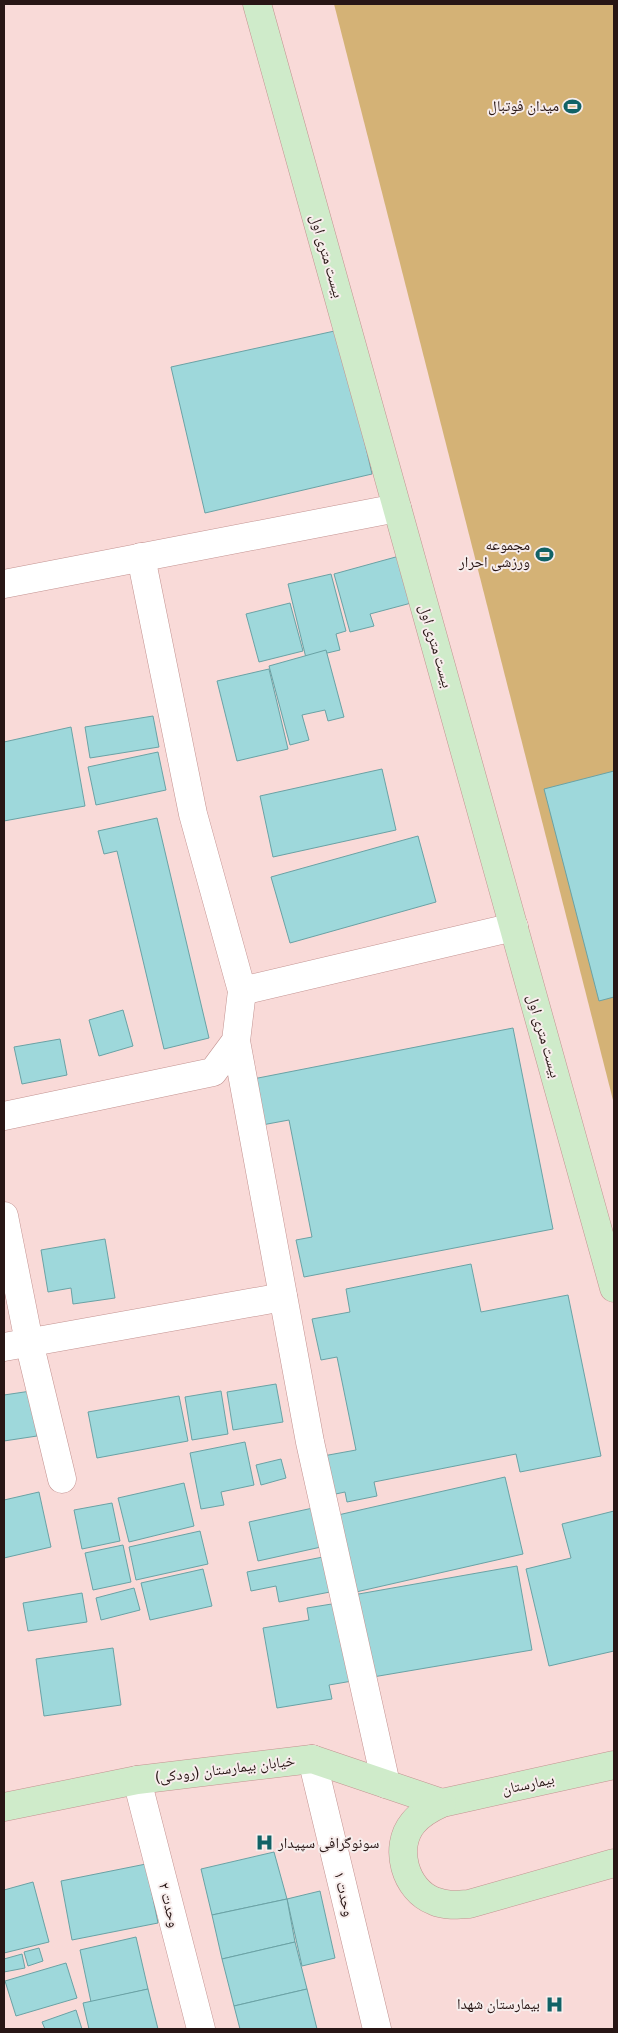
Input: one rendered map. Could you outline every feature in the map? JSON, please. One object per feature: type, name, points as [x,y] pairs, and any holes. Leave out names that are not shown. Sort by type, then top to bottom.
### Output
[{"type":"street","name":"بیست متری اول","points":[[257,4],[614,1288]]},
{"type":"street","points":[[4,584],[397,508]]},
{"type":"street","points":[[141,557],[193,814],[242,991],[236,1041],[310,1442],[386,1784]]},
{"type":"street","points":[[242,991],[514,927]]},
{"type":"street","points":[[4,1116],[213,1072],[236,1041]]},
{"type":"street","points":[[4,1216],[16,1345],[62,1479]]},
{"type":"street","points":[[16,1345],[283,1296]]},
{"type":"street","name":"خیابان بیمارستان (رودکی)","points":[[4,1807],[137,1780],[312,1759],[442,1803]]},
{"type":"street","name":"وحدت ۱","points":[[312,1759],[377,2029]]},
{"type":"street","name":"بیمارستان","points":[[442,1803],[614,1765]]},
{"type":"street","name":"وحدت ۲","points":[[137,1780],[201,2029]]},
{"type":"street","points":[[442,1803],[425,1810],[412,1824],[405,1840],[403,1858],[408,1875],[418,1890],[433,1901],[450,1906],[469,1904],[614,1863]]},
{"type":"shaded area","name":"مجموعه ورزشی احرار","points":[[334,4],[614,4],[614,1104]]},
{"type":"building","points":[[339,330],[372,474],[205,513],[171,367]]},
{"type":"building","points":[[403,555],[415,602],[370,614],[374,626],[350,632],[334,574]]},
{"type":"building","points":[[331,574],[346,631],[336,634],[340,650],[306,658],[288,584]]},
{"type":"building","points":[[290,603],[303,651],[259,662],[246,614]]},
{"type":"building","points":[[326,650],[344,717],[328,721],[325,710],[302,715],[309,740],[290,745],[269,666]]},
{"type":"building","points":[[269,669],[288,749],[237,761],[217,681]]},
{"type":"building","points":[[153,716],[159,747],[90,758],[85,727]]},
{"type":"building","points":[[71,727],[85,806],[4,821],[4,742]]},
{"type":"building","points":[[158,752],[166,790],[96,805],[88,767]]},
{"type":"building","points":[[382,769],[396,830],[273,857],[260,796]]},
{"type":"building","points":[[614,771],[614,997],[599,1001],[544,789]]},
{"type":"building","points":[[157,818],[209,1038],[164,1049],[117,851],[104,854],[98,831]]},
{"type":"building","points":[[418,836],[436,902],[290,943],[271,877]]},
{"type":"building","points":[[123,1010],[133,1046],[99,1056],[89,1020]]},
{"type":"building","points":[[513,1028],[553,1229],[304,1277],[296,1240],[312,1237],[289,1120],[262,1125],[253,1079]]},
{"type":"building","points":[[60,1039],[67,1075],[22,1084],[14,1047]]},
{"type":"building","points":[[105,1239],[115,1298],[73,1304],[71,1288],[48,1292],[41,1250]]},
{"type":"building","points":[[471,1264],[481,1312],[568,1295],[601,1456],[520,1472],[516,1454],[374,1482],[377,1496],[347,1502],[345,1492],[331,1495],[323,1456],[356,1450],[337,1357],[321,1360],[312,1319],[350,1312],[346,1289]]},
{"type":"building","points":[[276,1384],[283,1422],[233,1430],[227,1392]]},
{"type":"building","points":[[31,1391],[37,1436],[4,1441],[4,1395]]},
{"type":"building","points":[[221,1391],[228,1434],[192,1440],[185,1397]]},
{"type":"building","points":[[179,1396],[188,1441],[97,1458],[88,1412]]},
{"type":"building","points":[[245,1442],[254,1485],[221,1492],[224,1505],[201,1509],[190,1453]]},
{"type":"building","points":[[281,1459],[286,1478],[261,1485],[256,1465]]},
{"type":"building","points":[[505,1477],[523,1554],[356,1592],[338,1515]]},
{"type":"building","points":[[184,1483],[194,1526],[129,1542],[118,1498]]},
{"type":"building","points":[[39,1492],[51,1547],[4,1558],[4,1500]]},
{"type":"building","points":[[112,1503],[120,1541],[82,1549],[74,1510]]},
{"type":"building","points":[[322,1506],[330,1545],[258,1561],[249,1522]]},
{"type":"building","points":[[614,1511],[614,1651],[549,1666],[526,1569],[571,1558],[562,1524]]},
{"type":"building","points":[[200,1531],[208,1564],[136,1580],[129,1547]]},
{"type":"building","points":[[123,1545],[131,1582],[93,1590],[85,1553]]},
{"type":"building","points":[[328,1556],[335,1591],[279,1602],[276,1586],[251,1591],[247,1572]]},
{"type":"building","points":[[517,1566],[532,1650],[367,1678],[353,1595]]},
{"type":"building","points":[[203,1569],[212,1606],[150,1620],[141,1583]]},
{"type":"building","points":[[134,1588],[140,1610],[101,1620],[96,1598]]},
{"type":"building","points":[[82,1593],[87,1622],[28,1631],[23,1603]]},
{"type":"building","points":[[344,1602],[358,1680],[329,1685],[332,1699],[277,1708],[263,1628],[309,1620],[307,1608]]},
{"type":"building","points":[[113,1648],[121,1705],[44,1716],[36,1659]]},
{"type":"building","points":[[274,1852],[287,1899],[212,1915],[201,1869]]},
{"type":"building","points":[[146,1864],[158,1923],[72,1940],[61,1881]]},
{"type":"building","points":[[33,1882],[49,1942],[4,1953],[4,1890]]},
{"type":"building","points":[[320,1891],[335,1958],[302,1966],[287,1899]]},
{"type":"building","points":[[287,1899],[295,1942],[222,1959],[212,1915]]},
{"type":"building","points":[[136,1937],[148,1989],[91,2002],[80,1950]]},
{"type":"building","points":[[295,1942],[307,1989],[234,2006],[222,1959]]},
{"type":"building","points":[[39,1948],[43,1961],[28,1966],[24,1952]]},
{"type":"building","points":[[22,1954],[25,1968],[4,1972],[4,1959]]},
{"type":"building","points":[[66,1963],[77,1998],[16,2016],[5,1981]]},
{"type":"building","points":[[148,1989],[158,2029],[89,2029],[83,2003]]},
{"type":"building","points":[[307,1989],[317,2029],[240,2029],[234,2006]]},
{"type":"building","points":[[76,2010],[82,2029],[45,2029],[42,2022]]},
{"type":"place","name":"میدان فوتبال","points":[[573,106]]},
{"type":"place","name":"مجموعه ورزشی احرار","points":[[544,554]]},
{"type":"place","name":"سونوگرافی سپیدار","points":[[264,1843]]},
{"type":"place","name":"بیمارستان شهدا","points":[[554,2004]]}]
